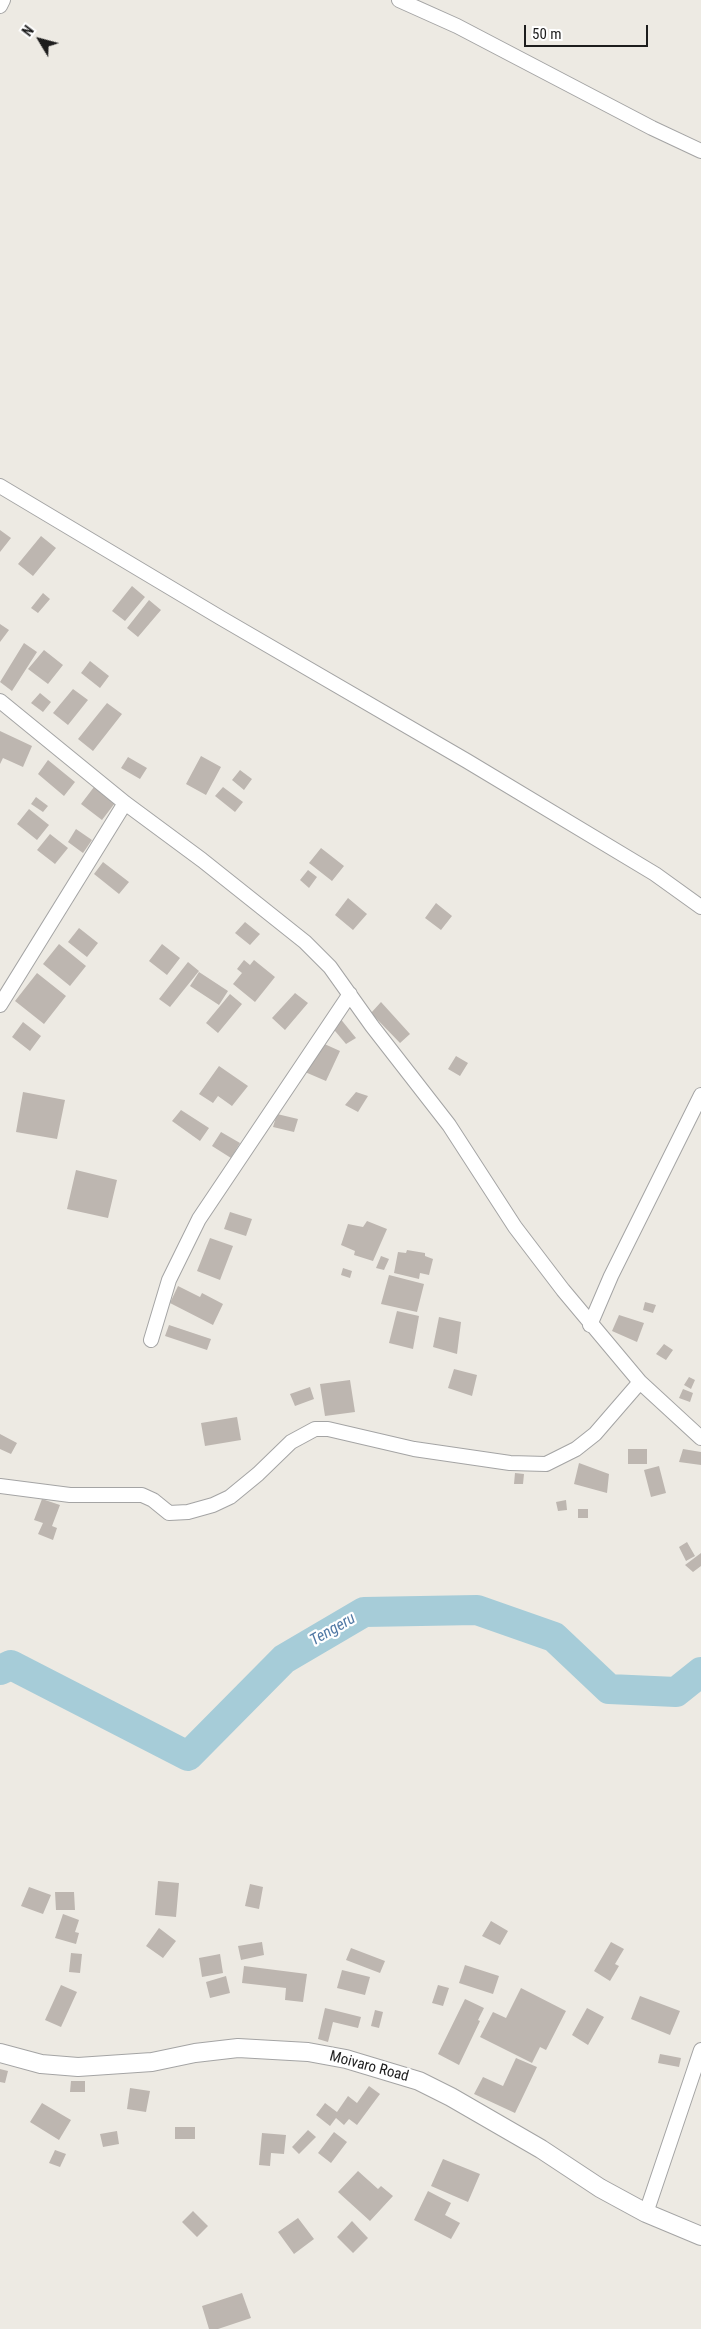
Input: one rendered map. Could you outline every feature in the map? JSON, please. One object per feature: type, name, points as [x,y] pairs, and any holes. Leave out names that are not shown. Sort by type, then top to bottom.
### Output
[{"type":"street","points":[[0,6],[3,0]]},
{"type":"street","points":[[399,0],[457,26],[652,128],[701,150]]},
{"type":"street","points":[[0,486],[221,618],[518,791],[655,874],[701,907]]},
{"type":"street","points":[[0,701],[305,942],[330,967],[372,1026],[449,1125],[515,1226],[590,1325],[640,1382],[701,1438]]},
{"type":"street","points":[[0,1005],[126,802]]},
{"type":"street","points":[[151,1340],[169,1280],[199,1219],[350,994]]},
{"type":"street","points":[[590,1325],[611,1276],[701,1095]]},
{"type":"street","points":[[0,1486],[70,1495],[142,1495],[153,1500],[169,1513],[188,1512],[213,1505],[230,1497],[258,1474],[291,1442],[315,1429],[328,1429],[414,1449],[510,1463],[546,1464],[576,1449],[595,1434],[640,1382]]},
{"type":"street","name":"Moivaro Road","points":[[0,2052],[41,2064],[78,2068],[152,2062],[195,2053],[238,2048],[308,2052],[346,2059],[419,2081],[486,2115],[600,2188],[646,2213],[701,2236]]},
{"type":"street","points":[[646,2213],[701,2050]]},
{"type":"building","points":[[0,530],[11,538],[0,552]]},
{"type":"building","points":[[41,536],[56,548],[33,576],[18,564]]},
{"type":"building","points":[[132,586],[145,597],[125,621],[112,611]]},
{"type":"building","points":[[43,593],[50,599],[38,613],[31,608]]},
{"type":"building","points":[[149,600],[161,610],[138,637],[127,628]]},
{"type":"building","points":[[0,624],[9,630],[0,642]]},
{"type":"building","points":[[24,643],[37,652],[12,691],[0,682]]},
{"type":"building","points":[[44,650],[63,665],[48,684],[28,669]]},
{"type":"building","points":[[90,661],[109,676],[100,688],[81,673]]},
{"type":"building","points":[[73,689],[88,700],[68,725],[53,713]]},
{"type":"building","points":[[40,693],[51,702],[43,712],[31,703]]},
{"type":"building","points":[[107,703],[122,714],[93,751],[78,739]]},
{"type":"building","points":[[0,731],[32,746],[23,767],[3,758],[0,764]]},
{"type":"building","points":[[201,756],[221,767],[206,795],[186,784]]},
{"type":"building","points":[[128,757],[147,768],[140,779],[121,768]]},
{"type":"building","points":[[48,760],[75,782],[64,796],[38,774]]},
{"type":"building","points":[[240,770],[252,779],[244,790],[232,780]]},
{"type":"building","points":[[94,787],[115,803],[102,820],[81,804]]},
{"type":"building","points":[[223,787],[243,802],[235,812],[215,796]]},
{"type":"building","points":[[36,797],[48,806],[43,812],[31,804]]},
{"type":"building","points":[[29,809],[49,825],[37,840],[17,824]]},
{"type":"building","points":[[76,829],[92,840],[83,853],[68,842]]},
{"type":"building","points":[[50,834],[68,848],[55,864],[37,850]]},
{"type":"building","points":[[321,848],[344,866],[332,881],[309,863]]},
{"type":"building","points":[[103,862],[129,882],[119,894],[94,874]]},
{"type":"building","points":[[308,870],[317,877],[309,888],[300,880]]},
{"type":"building","points":[[348,898],[367,914],[353,930],[335,915]]},
{"type":"building","points":[[436,903],[452,916],[441,930],[425,918]]},
{"type":"building","points":[[245,922],[260,934],[250,945],[235,933]]},
{"type":"building","points":[[79,928],[98,943],[87,957],[68,942]]},
{"type":"building","points":[[59,944],[86,966],[70,986],[43,964]]},
{"type":"building","points":[[162,944],[180,958],[167,975],[149,961]]},
{"type":"building","points":[[244,960],[250,965],[254,960],[275,977],[255,1002],[233,984],[242,973],[237,969]]},
{"type":"building","points":[[188,962],[199,971],[170,1007],[159,999]]},
{"type":"building","points":[[199,972],[228,991],[219,1005],[190,986]]},
{"type":"building","points":[[37,973],[66,996],[44,1024],[15,1001]]},
{"type":"building","points":[[295,993],[308,1003],[285,1030],[272,1018]]},
{"type":"building","points":[[230,994],[242,1004],[218,1033],[206,1023]]},
{"type":"building","points":[[381,1002],[410,1034],[400,1043],[371,1013]]},
{"type":"building","points":[[339,1017],[356,1038],[346,1044],[330,1025]]},
{"type":"building","points":[[23,1022],[41,1036],[30,1051],[12,1037]]},
{"type":"building","points":[[320,1042],[340,1051],[326,1081],[305,1072]]},
{"type":"building","points":[[456,1056],[468,1063],[460,1076],[448,1069]]},
{"type":"building","points":[[219,1066],[248,1086],[232,1106],[218,1096],[213,1103],[199,1094]]},
{"type":"building","points":[[23,1092],[65,1100],[57,1139],[16,1132]]},
{"type":"building","points":[[356,1092],[368,1096],[358,1112],[345,1105]]},
{"type":"building","points":[[181,1110],[209,1128],[200,1141],[172,1121]]},
{"type":"building","points":[[277,1114],[298,1119],[294,1132],[273,1127]]},
{"type":"building","points":[[221,1132],[240,1143],[231,1158],[212,1146]]},
{"type":"building","points":[[76,1170],[117,1180],[108,1218],[67,1209]]},
{"type":"building","points":[[230,1212],[252,1219],[246,1236],[224,1229]]},
{"type":"building","points":[[367,1221],[387,1229],[373,1261],[354,1255],[355,1251],[341,1245],[348,1224],[363,1227]]},
{"type":"building","points":[[210,1238],[233,1246],[220,1280],[197,1271]]},
{"type":"building","points":[[407,1250],[425,1253],[425,1256],[433,1259],[429,1275],[420,1273],[419,1279],[394,1273],[398,1252],[406,1253]]},
{"type":"building","points":[[381,1256],[389,1259],[384,1270],[376,1268]]},
{"type":"building","points":[[343,1268],[352,1271],[350,1278],[341,1275]]},
{"type":"building","points":[[389,1275],[424,1284],[417,1312],[381,1304]]},
{"type":"building","points":[[178,1286],[200,1297],[202,1293],[223,1304],[213,1325],[170,1303]]},
{"type":"building","points":[[645,1302],[656,1305],[653,1313],[643,1310]]},
{"type":"building","points":[[397,1311],[419,1316],[413,1349],[389,1343]]},
{"type":"building","points":[[619,1315],[644,1323],[637,1342],[612,1331]]},
{"type":"building","points":[[439,1317],[461,1322],[457,1354],[433,1347]]},
{"type":"building","points":[[169,1325],[211,1339],[207,1350],[165,1336]]},
{"type":"building","points":[[664,1344],[673,1350],[666,1360],[656,1354]]},
{"type":"building","points":[[454,1369],[477,1375],[472,1396],[448,1388]]},
{"type":"building","points":[[689,1377],[695,1380],[691,1389],[684,1385]]},
{"type":"building","points":[[350,1380],[355,1412],[325,1416],[320,1384]]},
{"type":"building","points":[[310,1387],[314,1399],[295,1406],[290,1394]]},
{"type":"building","points":[[683,1389],[693,1393],[690,1402],[679,1398]]},
{"type":"building","points":[[237,1417],[241,1440],[205,1446],[201,1423]]},
{"type":"building","points":[[0,1434],[17,1443],[11,1454],[0,1449]]},
{"type":"building","points":[[628,1449],[647,1449],[647,1464],[628,1464]]},
{"type":"building","points":[[683,1449],[701,1452],[701,1465],[679,1462]]},
{"type":"building","points":[[579,1463],[609,1474],[607,1493],[574,1484]]},
{"type":"building","points":[[659,1466],[666,1493],[651,1497],[644,1470]]},
{"type":"building","points":[[515,1473],[524,1474],[523,1484],[514,1484]]},
{"type":"building","points":[[42,1499],[60,1505],[52,1526],[57,1528],[53,1540],[38,1534],[43,1523],[34,1520]]},
{"type":"building","points":[[566,1500],[567,1510],[558,1511],[556,1502]]},
{"type":"building","points":[[578,1509],[588,1509],[588,1518],[578,1518]]},
{"type":"building","points":[[687,1542],[695,1556],[686,1561],[679,1547]]},
{"type":"building","points":[[701,1553],[701,1566],[693,1572],[685,1565]]},
{"type":"building","points":[[158,1881],[179,1883],[176,1917],[155,1915]]},
{"type":"building","points":[[250,1884],[263,1887],[259,1909],[245,1906]]},
{"type":"building","points":[[29,1887],[51,1895],[43,1914],[21,1906]]},
{"type":"building","points":[[55,1892],[74,1892],[75,1910],[56,1910]]},
{"type":"building","points":[[63,1914],[79,1920],[75,1932],[79,1933],[76,1944],[55,1938]]},
{"type":"building","points":[[491,1921],[508,1931],[500,1945],[482,1936]]},
{"type":"building","points":[[159,1928],[176,1941],[163,1958],[146,1946]]},
{"type":"building","points":[[262,1942],[264,1955],[241,1960],[238,1946]]},
{"type":"building","points":[[611,1942],[624,1949],[615,1964],[619,1966],[610,1981],[594,1971]]},
{"type":"building","points":[[351,1948],[385,1961],[380,1973],[346,1960]]},
{"type":"building","points":[[71,1953],[82,1954],[80,1973],[69,1972]]},
{"type":"building","points":[[220,1954],[223,1973],[202,1977],[199,1958]]},
{"type":"building","points":[[465,1965],[499,1976],[493,1994],[459,1983]]},
{"type":"building","points":[[244,1966],[307,1974],[303,2002],[285,2000],[286,1988],[242,1983]]},
{"type":"building","points":[[342,1970],[370,1977],[365,1995],[337,1988]]},
{"type":"building","points":[[226,1976],[230,1993],[210,1998],[206,1982]]},
{"type":"building","points":[[61,1985],[77,1992],[61,2027],[45,2020]]},
{"type":"building","points":[[438,1985],[449,1988],[443,2006],[432,2003]]},
{"type":"building","points":[[521,1988],[566,2011],[546,2050],[540,2047],[532,2063],[480,2037],[493,2012],[506,2018]]},
{"type":"building","points":[[640,1996],[680,2011],[670,2035],[631,2019]]},
{"type":"building","points":[[465,1999],[484,2008],[478,2020],[480,2021],[459,2065],[438,2054]]},
{"type":"building","points":[[325,2008],[361,2017],[358,2028],[333,2022],[328,2042],[318,2039]]},
{"type":"building","points":[[587,2008],[604,2017],[588,2045],[572,2035]]},
{"type":"building","points":[[375,2010],[383,2012],[379,2028],[371,2026]]},
{"type":"building","points":[[660,2054],[681,2058],[679,2067],[658,2063]]},
{"type":"building","points":[[516,2058],[537,2067],[515,2113],[474,2094],[483,2077],[503,2086]]},
{"type":"building","points":[[0,2069],[8,2071],[5,2083],[0,2082]]},
{"type":"building","points":[[71,2081],[85,2081],[85,2092],[70,2092]]},
{"type":"building","points":[[369,2086],[380,2094],[357,2125],[349,2119],[344,2125],[336,2118],[330,2126],[316,2115],[325,2103],[337,2112],[348,2096],[357,2103]]},
{"type":"building","points":[[130,2088],[150,2091],[146,2112],[127,2109]]},
{"type":"building","points":[[42,2103],[71,2120],[59,2140],[30,2122]]},
{"type":"building","points":[[175,2127],[195,2127],[195,2139],[175,2139]]},
{"type":"building","points":[[308,2130],[316,2137],[299,2154],[292,2147]]},
{"type":"building","points":[[117,2131],[119,2144],[103,2147],[100,2134]]},
{"type":"building","points":[[334,2132],[347,2142],[331,2163],[318,2153]]},
{"type":"building","points":[[262,2133],[286,2135],[284,2154],[271,2153],[270,2166],[259,2165]]},
{"type":"building","points":[[55,2150],[66,2154],[60,2167],[49,2163]]},
{"type":"building","points":[[443,2159],[480,2174],[468,2202],[431,2186]]},
{"type":"building","points":[[358,2171],[378,2189],[381,2186],[393,2196],[370,2221],[338,2192]]},
{"type":"building","points":[[428,2191],[451,2203],[445,2215],[460,2223],[451,2239],[414,2220]]},
{"type":"building","points":[[193,2211],[208,2226],[197,2237],[182,2222]]},
{"type":"building","points":[[298,2218],[314,2239],[294,2254],[278,2232]]},
{"type":"building","points":[[352,2221],[368,2238],[353,2253],[337,2237]]},
{"type":"building","points":[[242,2293],[251,2318],[218,2329],[209,2329],[202,2306]]},
{"type":"waterway","name":"Tengeru","points":[[0,1670],[11,1665],[188,1756],[284,1659],[364,1612],[477,1610],[554,1637],[609,1689],[676,1692],[701,1672]]}]
